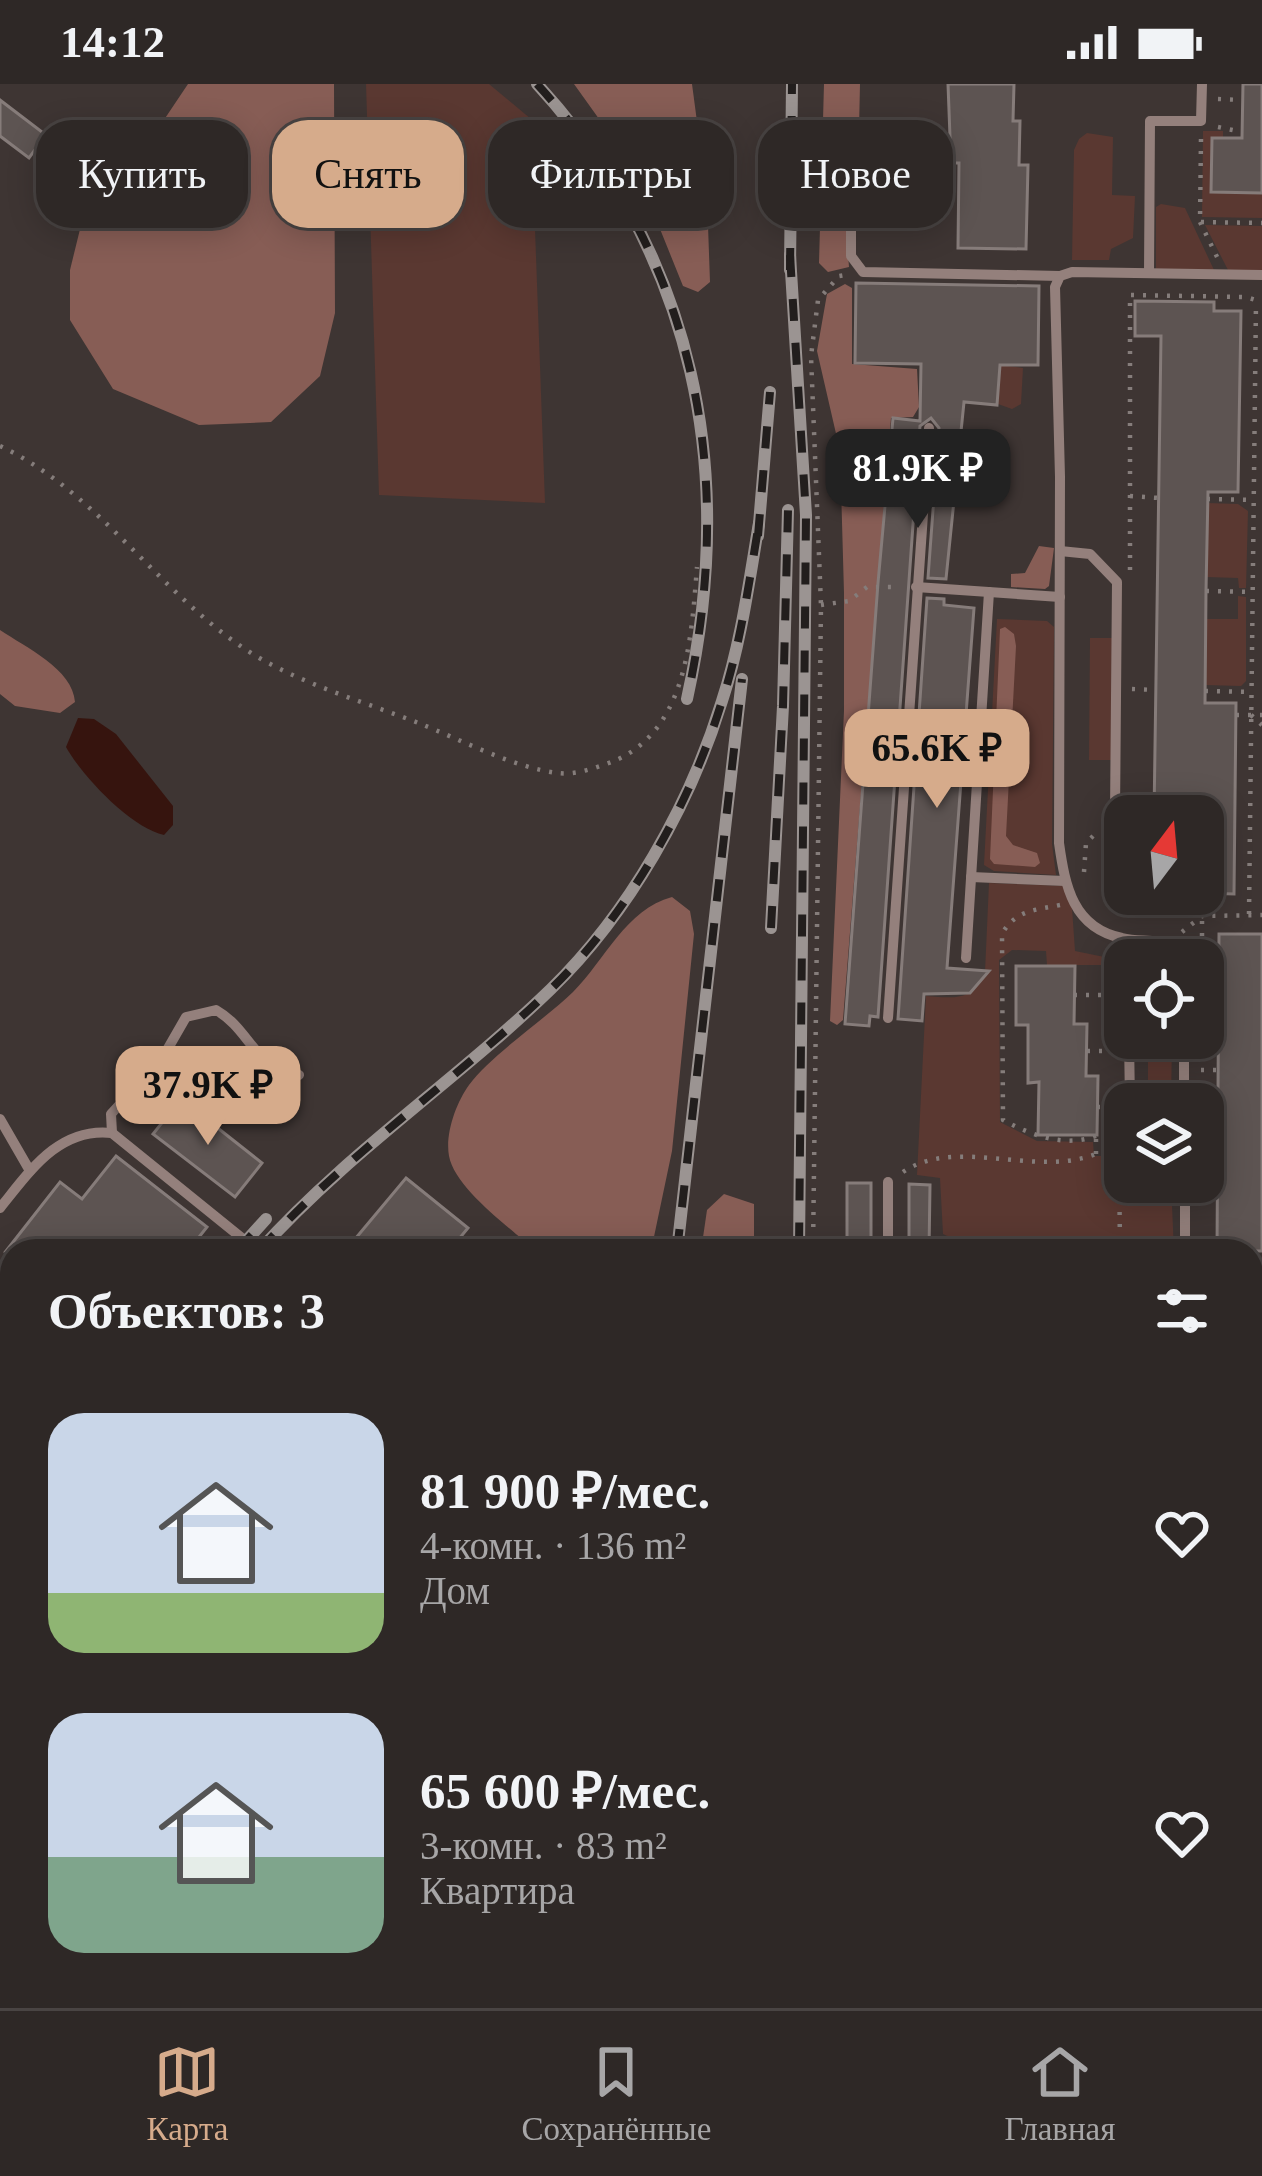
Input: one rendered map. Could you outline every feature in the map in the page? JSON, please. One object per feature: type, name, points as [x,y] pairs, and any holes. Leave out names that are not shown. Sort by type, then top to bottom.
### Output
[{"type":"lane","points":[[1148,273],[1150,121],[1206,123],[1202,84]]},
{"type":"lane","points":[[851,230],[851,256],[863,272],[1262,275]]},
{"type":"lane","points":[[1060,276],[1055,287],[1059,843],[1072,903],[1086,921],[1124,939]]},
{"type":"lane","points":[[888,1018],[929,428]]},
{"type":"lane","points":[[1060,551],[1090,554],[1117,582],[1115,795]]},
{"type":"lane","points":[[916,586],[1060,597]]},
{"type":"lane","points":[[966,958],[989,592]]},
{"type":"lane","points":[[971,877],[1065,881]]},
{"type":"lane","points":[[112,1133],[111,1114],[163,1057],[186,1017],[216,1010],[236,1021],[250,1049],[281,1072],[298,1075]]},
{"type":"lane","points":[[0,1119],[29,1171]]},
{"type":"lane","points":[[0,1208],[54,1147],[94,1131],[112,1133],[243,1239]]},
{"type":"lane","points":[[888,1182],[888,1239]]},
{"type":"lane","points":[[1185,1203],[1185,1239]]},
{"type":"path","points":[[1212,99],[1242,100]]},
{"type":"path","points":[[1226,275],[1200,222],[1206,123],[1242,132]]},
{"type":"path","points":[[1200,222],[1262,223]]},
{"type":"path","points":[[813,1239],[821,604],[813,324],[818,300],[832,283],[839,276],[863,272]]},
{"type":"path","points":[[1130,578],[1130,295],[1246,297],[1259,302],[1249,914]]},
{"type":"path","points":[[0,446],[26,458],[84,502],[246,650],[424,726],[560,774],[607,764],[638,750],[658,730],[674,705],[683,669],[698,567]]},
{"type":"path","points":[[1130,496],[1159,498]]},
{"type":"path","points":[[1208,499],[1254,500]]},
{"type":"path","points":[[821,604],[849,601],[867,587],[916,586]]},
{"type":"path","points":[[1206,591],[1252,592]]},
{"type":"path","points":[[1129,689],[1156,690]]},
{"type":"path","points":[[1205,691],[1250,692]]},
{"type":"path","points":[[1236,715],[1262,715]]},
{"type":"path","points":[[1250,715],[1262,725]]},
{"type":"path","points":[[1086,843],[1095,834],[1104,834]]},
{"type":"path","points":[[1072,903],[1025,911],[1002,934],[1003,1120],[1038,1139],[1096,1139],[1104,1133]]},
{"type":"path","points":[[1175,939],[1202,916],[1262,915]]},
{"type":"path","points":[[1202,916],[1202,939]]},
{"type":"path","points":[[1075,995],[1104,995]]},
{"type":"path","points":[[1087,1051],[1104,1051]]},
{"type":"path","points":[[1201,1070],[1218,1070]]},
{"type":"path","points":[[1097,1107],[1104,1107]]},
{"type":"path","points":[[1096,1139],[1096,1154]]},
{"type":"path","points":[[888,1182],[936,1158],[1046,1165],[1119,1154],[1120,1239]]},
{"type":"shaded area","points":[[188,84],[334,84],[334,120],[272,120],[272,228],[335,228],[335,313],[320,376],[271,422],[199,425],[113,389],[70,320],[70,270],[80,228],[248,228],[248,120],[164,120]]},
{"type":"shaded area","points":[[366,84],[489,84],[531,119],[488,120],[488,228],[535,228],[545,503],[379,495],[371,228],[464,228],[464,120],[367,120]]},
{"type":"shaded area","points":[[574,84],[692,84],[697,120],[600,120]]},
{"type":"shaded area","points":[[824,84],[860,84],[859,120],[823,120]]},
{"type":"shaded area","points":[[1203,131],[1223,131],[1223,138],[1212,139],[1262,193],[1262,218],[1202,217]]},
{"type":"shaded area","points":[[1087,133],[1113,137],[1112,195],[1135,196],[1133,238],[1111,249],[1109,260],[1072,260],[1074,150]]},
{"type":"shaded area","points":[[1156,207],[1185,208],[1214,270],[1156,269]]},
{"type":"shaded area","points":[[1205,225],[1262,226],[1262,271],[1228,270]]},
{"type":"shaded area","points":[[660,228],[708,228],[710,282],[698,292],[683,286]]},
{"type":"shaded area","points":[[820,228],[846,228],[849,267],[828,272],[819,263]]},
{"type":"shaded area","points":[[845,284],[852,288],[852,364],[917,369],[919,407],[913,417],[891,418],[843,1020],[837,1025],[830,1021],[844,711],[840,451],[817,351],[827,294]]},
{"type":"shaded area","points":[[1000,365],[1023,368],[1021,404],[1012,409],[998,404]]},
{"type":"shaded area","points":[[1207,503],[1238,504],[1248,511],[1246,588],[1239,588],[1238,578],[1206,577]]},
{"type":"shaded area","points":[[1039,546],[1054,548],[1049,586],[1011,587],[1011,574],[1025,573]]},
{"type":"shaded area","points":[[1238,596],[1246,597],[1246,681],[1241,686],[1205,685],[1206,619],[1238,619]]},
{"type":"shaded area","points":[[997,619],[1047,621],[1054,627],[1052,844],[1056,875],[994,871],[984,865]]},
{"type":"shaded area","points":[[1000,629],[1014,634],[1016,646],[1006,836],[1013,845],[1037,853],[1040,863],[1035,867],[994,864],[990,859]]},
{"type":"shaded area","points":[[0,630],[57,669],[75,702],[60,713],[15,706],[0,694]]},
{"type":"shaded area","points":[[1090,638],[1112,638],[1111,760],[1089,760]]},
{"type":"shaded area","points":[[78,718],[94,719],[116,734],[173,806],[173,825],[164,835],[123,812],[73,759],[66,747]]},
{"type":"shaded area","points":[[989,883],[1063,886],[1072,908],[1075,951],[1104,957],[1104,965],[1047,965],[1046,951],[1012,950],[999,960],[1000,1122],[1037,1141],[1093,1142],[1094,1156],[1104,1156],[1104,1203],[1172,1203],[1173,1239],[954,1239],[943,1234],[940,1178],[917,1175],[926,996],[962,996],[985,972]]},
{"type":"shaded area","points":[[672,897],[690,911],[694,934],[672,1151],[654,1239],[522,1239],[473,1195],[453,1169],[448,1147],[456,1110],[479,1074],[573,992],[629,924]]},
{"type":"shaded area","points":[[1148,1059],[1172,1059],[1171,1083],[1148,1083]]},
{"type":"shaded area","points":[[724,1194],[754,1204],[754,1239],[703,1239],[707,1210]]},
{"type":"building","points":[[948,84],[1014,84],[1013,121],[1020,121],[1019,165],[1028,165],[1026,249],[958,248],[959,163],[953,163],[953,120]]},
{"type":"building","points":[[1243,84],[1262,84],[1262,193],[1211,192],[1212,138],[1242,138]]},
{"type":"building","points":[[0,100],[36,127],[36,149],[29,158],[0,136]]},
{"type":"building","points":[[856,283],[1039,286],[1038,365],[1000,365],[997,405],[964,402],[946,579],[928,578],[939,428],[931,418],[920,426],[878,1017],[870,1016],[869,1026],[845,1024],[878,583],[893,418],[920,421],[921,364],[855,363]]},
{"type":"building","points":[[1135,301],[1214,302],[1214,311],[1241,311],[1238,492],[1208,492],[1206,591],[1205,703],[1236,703],[1234,894],[1224,894],[1224,795],[1154,795],[1161,336],[1135,336]]},
{"type":"building","points":[[927,598],[974,608],[947,968],[989,971],[970,993],[924,994],[922,1021],[898,1019]]},
{"type":"building","points":[[1219,934],[1262,934],[1262,1239],[1217,1239],[1217,1203],[1224,1203],[1224,1083],[1218,1083],[1218,1059],[1224,1059],[1224,939]]},
{"type":"building","points":[[1016,966],[1075,966],[1074,1024],[1087,1024],[1086,1076],[1098,1076],[1097,1135],[1038,1135],[1039,1082],[1028,1083],[1028,1025],[1016,1025]]},
{"type":"building","points":[[181,1099],[262,1163],[235,1197],[153,1134]]},
{"type":"building","points":[[116,1156],[207,1227],[198,1239],[15,1239],[60,1182],[82,1199]]},
{"type":"building","points":[[406,1178],[468,1228],[459,1239],[355,1239]]},
{"type":"building","points":[[847,1183],[871,1183],[871,1239],[847,1239]]},
{"type":"building","points":[[909,1184],[930,1185],[929,1239],[909,1239]]},
{"type":"railway","points":[[537,84],[591,151],[635,221],[668,295],[690,372],[703,451],[707,532],[701,615],[687,699]]},
{"type":"railway","points":[[790,270],[792,84]]},
{"type":"railway","points":[[790,255],[806,515],[799,1239]]},
{"type":"railway","points":[[758,536],[770,392]]},
{"type":"railway","points":[[771,928],[788,510]]},
{"type":"railway","points":[[270,1239],[365,1149],[551,989],[631,892],[674,818],[709,740],[734,657],[759,523]]},
{"type":"railway","points":[[678,1239],[742,679]]},
{"type":"railway","points":[[248,1239],[266,1219]]}]
